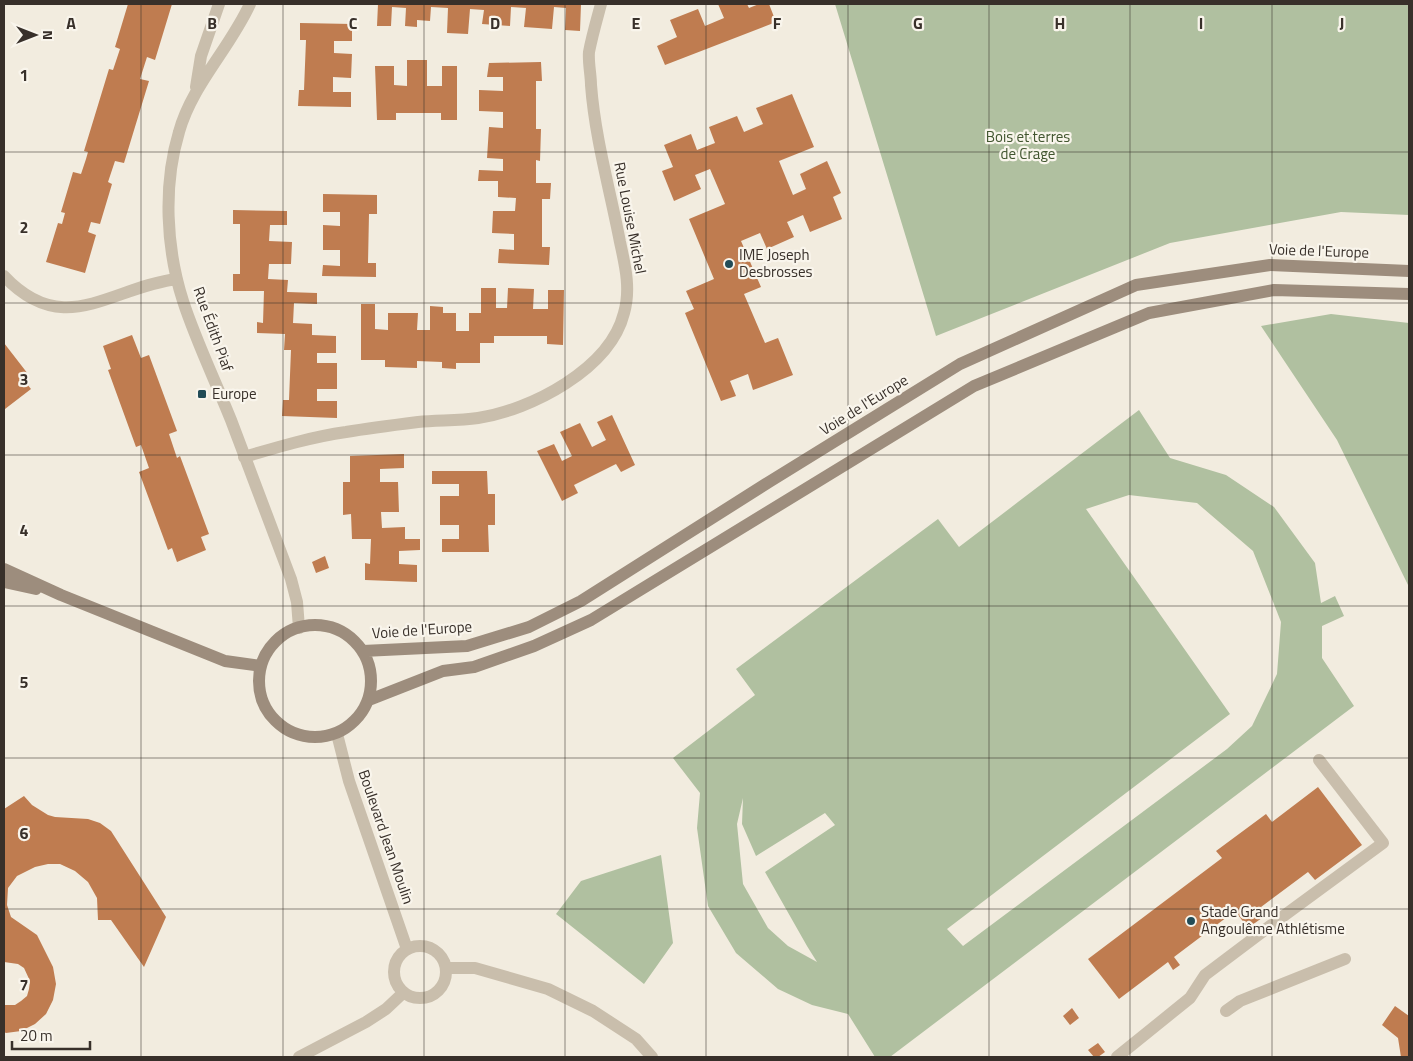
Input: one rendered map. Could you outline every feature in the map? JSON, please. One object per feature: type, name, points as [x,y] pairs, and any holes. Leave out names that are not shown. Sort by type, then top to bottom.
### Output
[{"type":"main road","name":"Voie de l'Europe","points":[[363,651],[467,646],[529,627],[581,601],[768,482],[960,364],[1136,285],[1270,265],[1409,271]]},
{"type":"main road","points":[[369,700],[443,671],[474,667],[534,646],[591,620],[974,386],[1149,313],[1274,290],[1409,294]]},
{"type":"main road","points":[[4,569],[61,595],[225,661],[261,666]]},
{"type":"main road","points":[[4,582],[61,595]]},
{"type":"main road","name":"Voie de l'Europe","points":[[313,625],[328,626],[341,631],[363,651],[371,675],[369,700],[362,714],[351,726],[337,734],[317,738],[296,734],[278,724],[265,707],[259,687],[261,666],[269,649],[282,636],[298,628],[313,625]]},
{"type":"street","name":"Rue Édith Piaf","points":[[195,92],[201,56],[219,4]]},
{"type":"street","name":"Rue Édith Piaf","points":[[250,4],[241,25],[195,92],[179,131],[172,164],[169,194],[171,240],[178,280],[192,326],[231,420],[291,580],[297,602],[298,628]]},
{"type":"street","name":"Rue Louise Michel","points":[[244,457],[295,442],[346,432],[417,422],[477,418],[509,411],[542,398],[583,370],[611,342],[624,312],[627,274],[606,178],[592,100],[589,53],[601,4]]},
{"type":"street","points":[[4,276],[28,298],[47,305],[64,307],[104,302],[161,281],[178,280]]},
{"type":"street","name":"Boulevard Jean Moulin","points":[[337,734],[349,781],[407,949]]},
{"type":"street","points":[[1117,1057],[1190,998],[1205,975],[1383,843],[1319,760]]},
{"type":"street","points":[[416,946],[425,946],[440,955],[446,968],[445,980],[441,988],[427,998],[419,999],[403,993],[397,986],[393,970],[396,961],[407,949],[416,946]]},
{"type":"street","points":[[1226,1011],[1240,1001],[1345,959]]},
{"type":"street","points":[[446,968],[475,968],[548,989],[593,1011],[636,1039],[652,1057]]},
{"type":"street","points":[[299,1057],[366,1022],[386,1009],[403,993]]},
{"type":"green space","name":"Bois et terres de Crage","points":[[835,4],[1409,4],[1409,215],[1341,212],[1170,243],[936,336]]},
{"type":"green space","points":[[1331,314],[1409,323],[1409,587],[1337,440],[1261,326]]},
{"type":"green space","points":[[1139,410],[1170,458],[1226,475],[1274,507],[1315,563],[1321,603],[1335,596],[1344,616],[1322,626],[1322,658],[1354,706],[890,1057],[875,1057],[848,1014],[812,1005],[778,989],[736,953],[708,906],[697,828],[700,793],[673,758],[755,695],[736,669],[938,519],[959,547]],"holes":[[[1129,495],[1197,503],[1253,551],[1281,622],[1277,674],[1252,726],[1227,749],[963,946],[947,929],[1230,714],[1086,509]],[[743,798],[742,824],[756,856],[825,813],[835,825],[765,872],[817,962],[788,946],[768,928],[743,884],[737,824]]]},
{"type":"green space","points":[[661,855],[673,943],[644,984],[556,914],[581,881]]},
{"type":"building","points":[[128,4],[172,4],[155,60],[147,57],[140,79],[149,81],[124,163],[115,161],[108,182],[112,184],[100,224],[91,222],[88,232],[96,235],[85,273],[46,262],[58,223],[62,224],[65,213],[61,212],[73,172],[81,174],[86,159],[88,152],[84,151],[109,69],[113,70],[120,49],[115,47]]},
{"type":"building","points":[[378,4],[581,4],[580,31],[565,30],[566,8],[554,7],[552,29],[524,27],[526,8],[511,7],[510,26],[482,24],[484,10],[470,9],[468,34],[447,33],[448,8],[431,7],[430,21],[417,20],[417,27],[405,26],[406,8],[392,7],[391,26],[377,26]]},
{"type":"building","points":[[718,4],[747,4],[749,8],[759,4],[769,4],[776,22],[665,65],[657,46],[677,37],[670,20],[698,9],[705,26],[724,18]]},
{"type":"building","points":[[300,23],[352,24],[352,41],[334,41],[334,53],[352,54],[351,78],[333,77],[333,92],[351,92],[351,107],[298,106],[299,90],[304,90],[306,40],[300,40]]},
{"type":"building","points":[[407,60],[427,60],[427,86],[442,86],[442,66],[457,66],[457,120],[441,120],[441,113],[396,113],[396,120],[377,120],[375,66],[394,66],[394,85],[407,86]]},
{"type":"building","points":[[541,62],[542,81],[536,81],[536,129],[541,129],[540,161],[536,160],[536,183],[551,183],[550,199],[542,199],[542,247],[550,247],[549,265],[498,263],[499,249],[514,250],[514,234],[492,233],[493,211],[515,211],[516,198],[498,197],[498,181],[478,181],[479,170],[503,171],[503,159],[487,158],[489,127],[503,128],[503,112],[479,111],[479,90],[503,91],[503,77],[487,77],[489,63]]},
{"type":"building","name":"IME Joseph Desbrosses","points":[[792,94],[814,147],[779,161],[793,195],[806,189],[800,174],[827,161],[841,193],[833,197],[842,219],[810,232],[803,215],[787,222],[794,237],[767,249],[760,233],[741,241],[761,287],[744,294],[765,343],[778,338],[793,375],[753,390],[748,374],[730,381],[736,396],[721,401],[685,313],[694,309],[686,291],[714,279],[689,219],[725,204],[710,169],[695,175],[701,189],[674,201],[662,171],[673,167],[664,145],[691,134],[697,150],[715,143],[709,127],[737,116],[744,132],[763,124],[756,108]]},
{"type":"building","points":[[323,194],[377,195],[377,214],[369,214],[368,263],[376,263],[376,277],[322,276],[323,265],[340,266],[340,250],[323,250],[323,225],[340,226],[340,212],[323,212]]},
{"type":"building","points":[[233,210],[287,211],[287,225],[270,225],[269,241],[292,242],[291,264],[269,264],[268,279],[288,280],[287,292],[317,293],[317,304],[294,303],[293,323],[312,324],[312,335],[336,336],[336,353],[317,353],[317,363],[337,363],[337,389],[317,389],[317,401],[337,401],[337,418],[282,416],[283,400],[289,400],[291,350],[284,350],[285,334],[257,333],[257,322],[263,323],[264,291],[233,291],[233,274],[240,274],[240,224],[233,224]]},
{"type":"building","points":[[481,288],[496,288],[496,308],[507,308],[508,288],[534,289],[533,309],[548,309],[548,290],[564,290],[563,345],[547,344],[547,336],[494,336],[494,343],[480,343],[480,363],[456,363],[456,369],[442,368],[442,362],[417,361],[417,368],[385,367],[385,360],[361,360],[361,304],[375,304],[375,329],[388,330],[388,313],[418,313],[417,330],[430,330],[430,306],[443,307],[443,313],[456,313],[456,331],[469,331],[469,313],[481,313]]},
{"type":"building","points":[[132,335],[141,358],[149,355],[177,431],[169,434],[177,458],[180,456],[209,534],[201,537],[206,550],[177,562],[172,548],[168,550],[139,472],[149,468],[141,445],[136,447],[108,370],[111,369],[103,346]]},
{"type":"building","points":[[4,343],[28,374],[23,379],[31,389],[5,409]]},
{"type":"building","points":[[612,415],[635,465],[621,472],[616,464],[574,485],[578,493],[562,501],[537,451],[554,444],[562,461],[572,456],[560,432],[580,423],[592,447],[606,440],[597,422]]},
{"type":"building","points":[[404,454],[404,468],[380,469],[380,482],[398,482],[399,512],[381,512],[382,528],[405,527],[405,539],[420,539],[420,550],[399,551],[399,564],[417,565],[417,582],[365,580],[365,563],[370,564],[371,539],[352,539],[351,514],[343,515],[343,482],[350,482],[350,456]]},
{"type":"building","points":[[432,471],[487,471],[488,494],[495,494],[495,525],[488,525],[489,552],[442,552],[442,539],[459,539],[459,525],[440,525],[440,496],[459,496],[459,484],[432,484]]},
{"type":"building","points":[[325,556],[329,568],[316,573],[312,562]]},
{"type":"building","points":[[1318,787],[1362,845],[1315,880],[1308,872],[1261,907],[1266,915],[1248,928],[1235,911],[1174,957],[1180,965],[1173,970],[1168,962],[1119,999],[1088,959],[1222,858],[1216,851],[1266,814],[1272,822]]},
{"type":"building","points":[[24,796],[32,805],[48,815],[88,819],[100,823],[111,831],[166,917],[144,967],[111,920],[98,920],[97,898],[88,882],[75,871],[60,864],[48,864],[35,867],[17,876],[8,888],[7,905],[11,917],[37,935],[53,967],[56,984],[53,1000],[46,1014],[35,1024],[21,1031],[6,1033],[4,1032],[4,1005],[15,1005],[27,996],[30,981],[24,968],[18,964],[4,962],[4,809]]},
{"type":"building","points":[[1395,1006],[1409,1016],[1409,1057],[1401,1057],[1398,1038],[1382,1025]]},
{"type":"building","points":[[1072,1008],[1079,1018],[1070,1025],[1063,1016]]},
{"type":"building","points":[[1098,1043],[1105,1052],[1098,1057],[1094,1057],[1088,1050]]},
{"type":"place","name":"IME Joseph Desbrosses","points":[[729,264]]},
{"type":"place","name":"Europe","points":[[202,394]]},
{"type":"place","name":"Stade Grand Angoulême Athlétisme","points":[[1191,921]]}]
